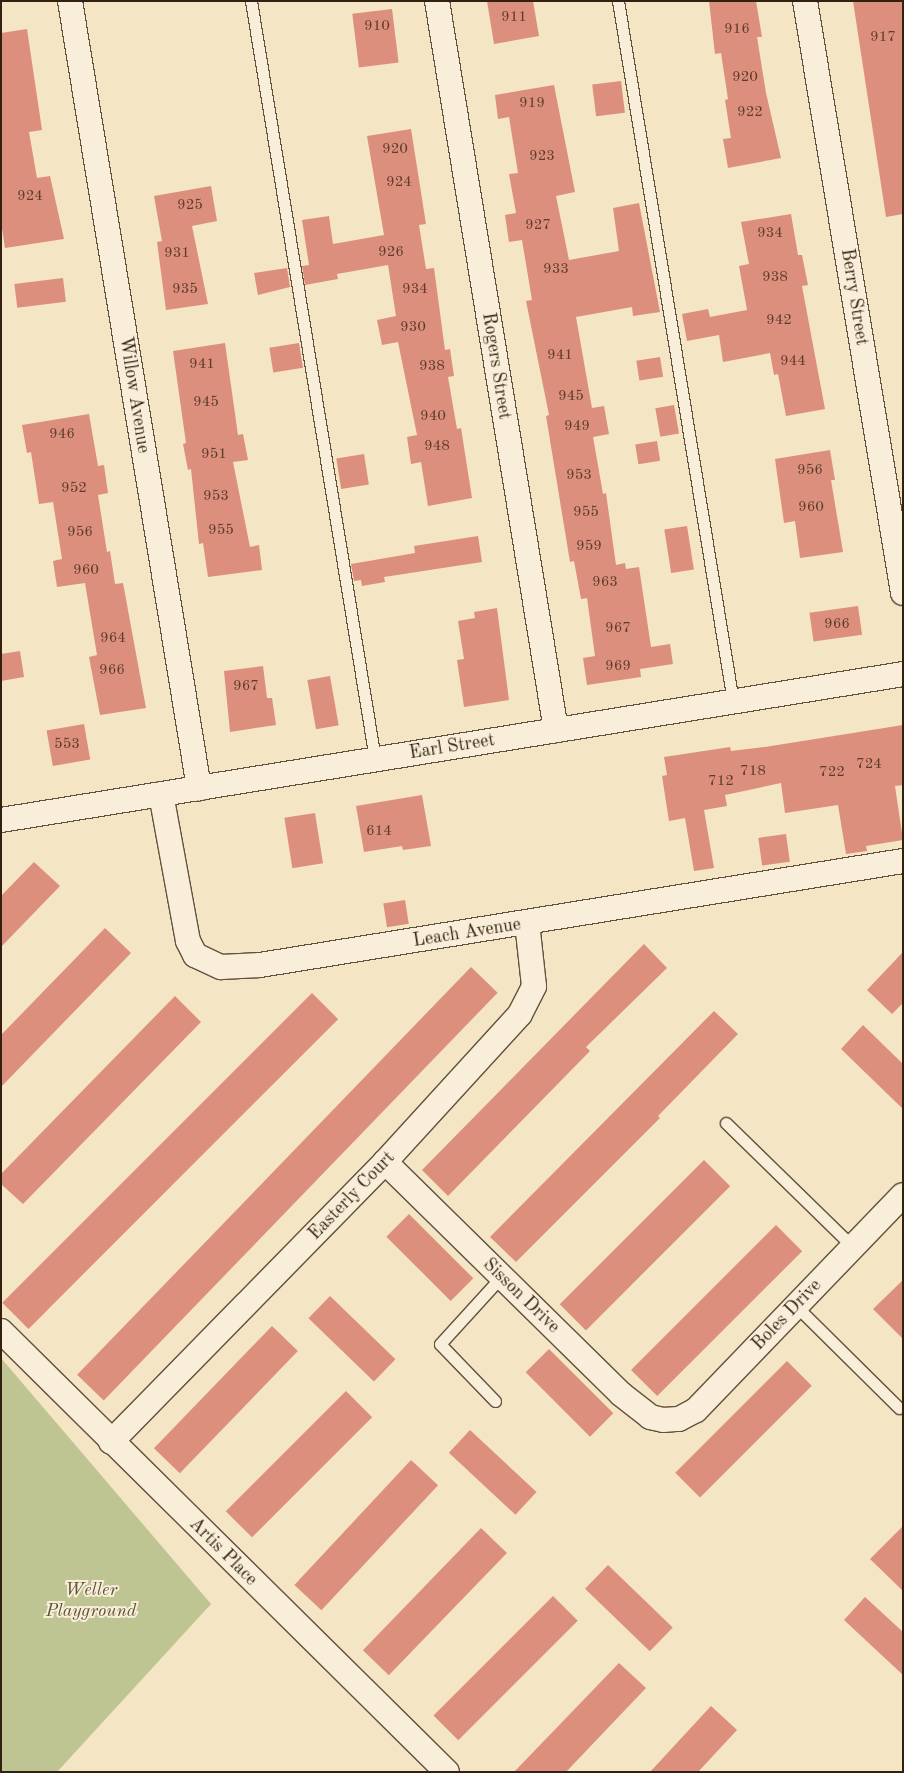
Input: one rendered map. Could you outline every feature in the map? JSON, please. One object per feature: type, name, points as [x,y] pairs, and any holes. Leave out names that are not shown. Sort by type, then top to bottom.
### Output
[{"type":"street","name":"Willow Avenue","points":[[70,1],[199,788]]},
{"type":"street","name":"Rogers Street","points":[[437,1],[556,730]]},
{"type":"street","name":"Berry Street","points":[[805,1],[903,592]]},
{"type":"street","name":"Earl Street","points":[[1,820],[903,674]]},
{"type":"street","name":"Leach Avenue","points":[[162,794],[188,941],[195,955],[208,963],[220,967],[260,965],[903,861]]},
{"type":"street","name":"Easterly Court","points":[[111,1442],[385,1162],[520,1014],[534,986],[527,923]]},
{"type":"street","name":"Sisson Drive","points":[[385,1162],[621,1394],[650,1417],[663,1420]]},
{"type":"street","name":"Boles Drive","points":[[663,1420],[679,1419],[696,1410],[903,1195]]},
{"type":"street","name":"Artis Place","points":[[1,1331],[111,1442],[447,1772]]},
{"type":"lane","points":[[251,1],[376,760]]},
{"type":"lane","points":[[618,1],[733,702]]},
{"type":"lane","points":[[726,1123],[853,1247]]},
{"type":"lane","points":[[495,1400],[440,1344],[502,1276]]},
{"type":"lane","points":[[796,1306],[899,1408]]},
{"type":"green space","name":"Weller Playground","points":[[1,1358],[211,1604],[57,1772],[1,1772]]},
{"type":"building","points":[[487,1],[533,1],[539,36],[494,44]]},
{"type":"building","points":[[709,1],[756,1],[762,37],[757,37],[766,93],[781,158],[728,168],[723,139],[731,138],[725,100],[728,99],[721,53],[715,54]]},
{"type":"building","points":[[853,1],[903,1],[903,214],[886,217]]},
{"type":"building","points":[[392,9],[399,63],[359,67],[352,14]]},
{"type":"building","points":[[27,29],[42,130],[29,132],[37,178],[50,176],[64,239],[5,248],[1,222],[1,33]]},
{"type":"building","points":[[621,81],[625,113],[596,116],[592,85]]},
{"type":"building","points":[[554,85],[575,192],[556,196],[569,260],[619,251],[613,208],[639,203],[660,312],[633,316],[632,307],[576,317],[592,408],[604,406],[609,434],[593,437],[603,494],[606,493],[616,565],[625,563],[626,569],[639,567],[651,647],[670,644],[673,664],[640,669],[641,677],[587,685],[583,658],[595,656],[587,598],[581,599],[574,561],[570,562],[546,416],[549,415],[526,301],[532,300],[522,240],[509,242],[505,215],[516,213],[509,174],[518,173],[509,117],[498,119],[495,95]]},
{"type":"building","points":[[411,129],[426,224],[419,225],[426,269],[434,268],[445,350],[450,349],[454,376],[448,377],[457,429],[461,428],[472,498],[428,506],[421,462],[411,464],[407,437],[417,435],[398,342],[382,345],[377,320],[396,316],[388,265],[337,274],[338,279],[305,285],[302,266],[309,265],[302,220],[329,216],[333,244],[384,235],[367,136]]},
{"type":"building","points":[[211,186],[217,221],[192,226],[208,304],[166,310],[157,242],[162,241],[154,196]]},
{"type":"building","points":[[791,214],[798,255],[802,255],[808,285],[802,286],[825,409],[786,416],[778,374],[774,375],[770,353],[723,362],[719,335],[687,341],[682,314],[708,309],[710,317],[747,310],[739,266],[749,264],[741,222]]},
{"type":"building","points":[[287,268],[290,287],[258,295],[254,273]]},
{"type":"building","points":[[63,278],[66,302],[17,308],[14,284]]},
{"type":"building","points":[[225,343],[238,435],[243,434],[248,460],[233,462],[250,547],[259,545],[262,570],[208,577],[203,543],[199,544],[191,469],[188,470],[183,444],[186,443],[173,351]]},
{"type":"building","points":[[299,343],[303,368],[273,372],[269,348]]},
{"type":"building","points":[[660,357],[663,377],[639,381],[636,361]]},
{"type":"building","points":[[674,405],[679,434],[660,437],[655,408]]},
{"type":"building","points":[[89,414],[98,466],[104,465],[108,493],[98,495],[107,552],[110,551],[115,584],[123,583],[146,708],[100,715],[89,657],[97,655],[85,583],[57,587],[53,561],[62,559],[53,502],[39,504],[31,452],[27,453],[22,425]]},
{"type":"building","points":[[657,441],[660,461],[638,464],[635,444]]},
{"type":"building","points":[[830,450],[835,480],[831,480],[843,552],[800,558],[795,521],[784,523],[775,459]]},
{"type":"building","points":[[364,454],[369,485],[341,489],[336,458]]},
{"type":"building","points":[[687,526],[694,569],[671,573],[664,530]]},
{"type":"building","points":[[478,536],[482,562],[384,577],[385,582],[362,586],[361,580],[354,581],[351,564],[415,553],[414,546]]},
{"type":"building","points":[[858,606],[862,635],[814,642],[809,613]]},
{"type":"building","points":[[497,608],[509,700],[464,707],[457,660],[464,659],[458,621],[475,618],[474,612]]},
{"type":"building","points":[[20,651],[24,677],[1,681],[1,654]]},
{"type":"building","points":[[263,666],[267,698],[272,698],[276,725],[230,732],[224,671]]},
{"type":"building","points":[[330,676],[339,725],[316,729],[307,680]]},
{"type":"building","points":[[84,724],[90,759],[53,766],[47,731]]},
{"type":"building","points":[[903,725],[903,785],[895,786],[903,840],[866,846],[867,851],[846,854],[838,805],[785,813],[781,783],[725,795],[727,806],[704,810],[714,868],[694,871],[685,818],[669,821],[662,776],[667,775],[664,757],[730,747],[731,751],[765,747]]},
{"type":"building","points":[[422,795],[431,846],[403,850],[402,846],[364,852],[356,806]]},
{"type":"building","points":[[315,813],[323,863],[292,868],[284,818]]},
{"type":"building","points":[[786,834],[790,862],[762,866],[758,838]]},
{"type":"building","points":[[34,862],[60,886],[1,947],[1,896]]},
{"type":"building","points":[[405,900],[409,924],[387,927],[383,903]]},
{"type":"building","points":[[105,928],[131,953],[1,1087],[1,1035]]},
{"type":"building","points":[[644,944],[667,968],[586,1047],[590,1051],[448,1196],[422,1170]]},
{"type":"building","points":[[903,952],[903,1003],[892,1014],[867,990]]},
{"type":"building","points":[[471,967],[498,993],[104,1401],[77,1375]]},
{"type":"building","points":[[312,993],[338,1019],[28,1329],[2,1303]]},
{"type":"building","points":[[175,996],[201,1022],[23,1204],[1,1184],[1,1174]]},
{"type":"building","points":[[714,1011],[738,1034],[658,1116],[660,1118],[516,1262],[490,1237]]},
{"type":"building","points":[[863,1025],[903,1064],[903,1109],[841,1049]]},
{"type":"building","points":[[704,1160],[730,1186],[586,1330],[560,1304]]},
{"type":"building","points":[[409,1214],[473,1278],[451,1301],[386,1237]]},
{"type":"building","points":[[776,1225],[802,1251],[657,1396],[631,1370]]},
{"type":"building","points":[[903,1280],[903,1339],[873,1309]]},
{"type":"building","points":[[330,1296],[395,1359],[374,1382],[308,1318]]},
{"type":"building","points":[[272,1326],[298,1351],[180,1473],[154,1448]]},
{"type":"building","points":[[549,1349],[613,1413],[590,1437],[526,1372]]},
{"type":"building","points":[[787,1361],[812,1386],[700,1497],[675,1473]]},
{"type":"building","points":[[346,1391],[372,1417],[252,1537],[226,1511]]},
{"type":"building","points":[[470,1430],[537,1492],[515,1515],[449,1453]]},
{"type":"building","points":[[411,1460],[438,1485],[321,1610],[294,1585]]},
{"type":"building","points":[[903,1526],[903,1591],[870,1559]]},
{"type":"building","points":[[481,1528],[507,1553],[389,1675],[363,1650]]},
{"type":"building","points":[[608,1565],[673,1628],[650,1651],[585,1589]]},
{"type":"building","points":[[553,1596],[578,1621],[458,1740],[433,1716]]},
{"type":"building","points":[[865,1597],[903,1632],[903,1675],[844,1620]]},
{"type":"building","points":[[619,1663],[646,1688],[566,1772],[514,1772]]},
{"type":"building","points":[[711,1706],[737,1730],[698,1772],[650,1772]]}]
